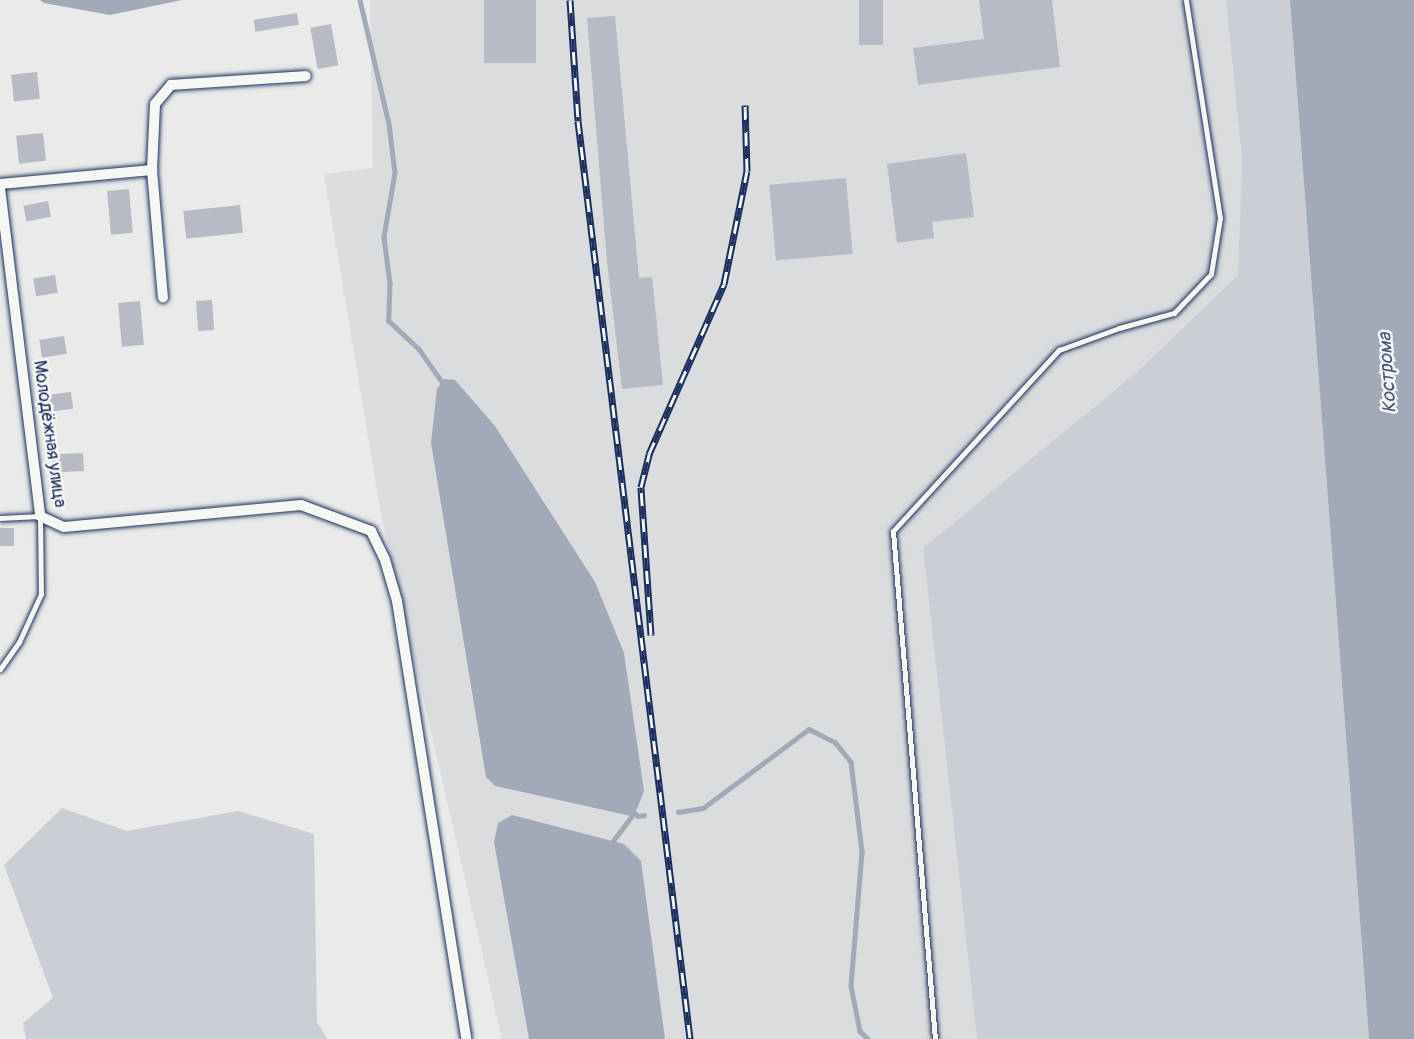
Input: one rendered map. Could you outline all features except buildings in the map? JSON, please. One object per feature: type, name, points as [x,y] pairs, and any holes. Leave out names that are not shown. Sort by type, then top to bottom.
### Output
[{"type":"street","points":[[163,298],[152,170],[155,104],[171,85],[306,76]]},
{"type":"street","points":[[0,186],[152,170]]},
{"type":"street","name":"Молодёжная улица","points":[[0,186],[40,516],[64,527],[301,505],[371,531],[385,560],[397,601],[466,1039]]},
{"type":"lane","points":[[935,1039],[893,531],[1059,350],[1119,328],[1174,313],[1211,274],[1220,218],[1186,0]]},
{"type":"lane","points":[[0,518],[40,516],[41,594],[19,642],[0,668]]},
{"type":"shaded area","points":[[370,0],[1226,0],[1242,160],[1238,275],[1139,370],[923,548],[977,1039],[502,1039],[382,520],[324,174],[373,168]]},
{"type":"shaded area","points":[[1226,0],[1290,0],[1369,1039],[977,1039],[923,548],[1139,370],[1238,275],[1242,160]]},
{"type":"shaded area","points":[[62,808],[127,831],[238,811],[314,834],[317,1022],[327,1039],[26,1039],[23,1023],[53,998],[4,865]]},
{"type":"water","points":[[40,0],[182,0],[110,15]]},
{"type":"water","name":"Кострома","points":[[1290,0],[1414,0],[1414,1039],[1369,1039]]},
{"type":"water","points":[[444,379],[455,380],[495,426],[595,582],[624,653],[644,791],[631,816],[495,786],[486,777],[431,443],[437,389]]},
{"type":"water","points":[[512,815],[624,844],[641,861],[665,1039],[529,1039],[494,842],[498,823]]},
{"type":"waterway","points":[[360,0],[389,124],[395,173],[384,237],[390,284],[389,321],[419,349],[445,386]]},
{"type":"waterway","points":[[678,812],[703,808],[809,729],[835,742],[851,762],[862,852],[851,986],[860,1031],[868,1039]]},
{"type":"waterway","points":[[631,810],[638,816],[644,815]]},
{"type":"waterway","points":[[613,841],[634,813]]},
{"type":"railway","points":[[570,0],[578,121],[690,1039]]},
{"type":"railway","points":[[651,635],[641,487],[649,454],[724,284],[747,171],[745,105]]}]
